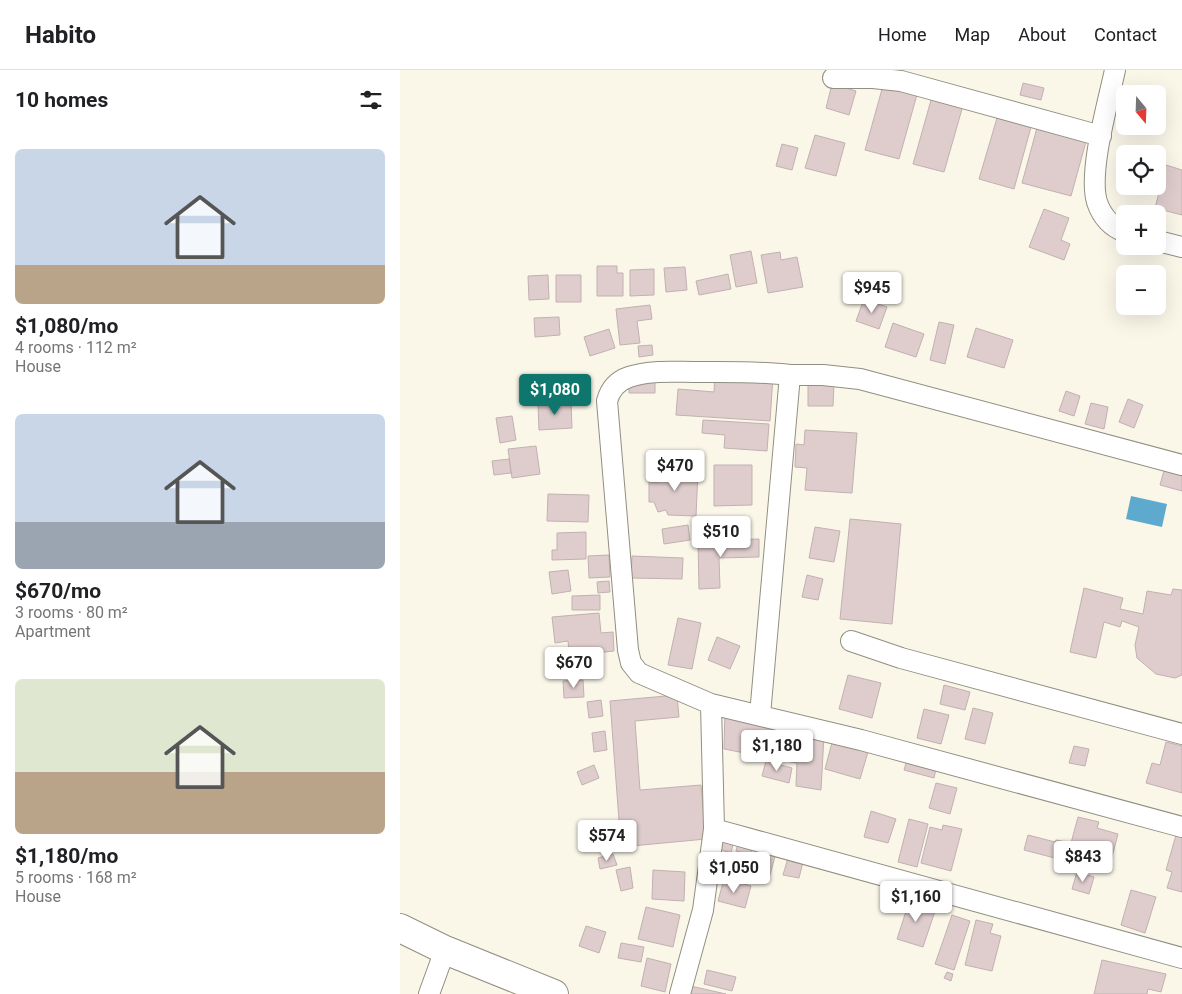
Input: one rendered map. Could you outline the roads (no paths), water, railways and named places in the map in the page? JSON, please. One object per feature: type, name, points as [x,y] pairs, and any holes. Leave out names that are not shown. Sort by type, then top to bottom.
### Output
[{"type":"street","points":[[1115,70],[1101,136],[1094,182],[1097,202],[1103,216],[1116,228]]},
{"type":"street","points":[[833,78],[873,78],[901,81],[1101,136]]},
{"type":"street","points":[[1166,243],[1182,247]]},
{"type":"street","points":[[1182,465],[860,379],[823,375],[752,372],[657,372],[629,376],[618,382],[610,392],[607,401],[628,650],[631,663],[639,673],[712,704],[861,740],[1182,827]]},
{"type":"street","points":[[760,715],[790,375]]},
{"type":"street","points":[[850,641],[901,658],[1182,734]]},
{"type":"street","points":[[680,994],[702,910],[714,829],[712,704]]},
{"type":"street","points":[[714,829],[1182,958]]},
{"type":"street","points":[[400,928],[445,950],[554,994]]},
{"type":"street","points":[[429,994],[445,950]]},
{"type":"water","points":[[1131,496],[1167,504],[1162,527],[1126,519]]}]
